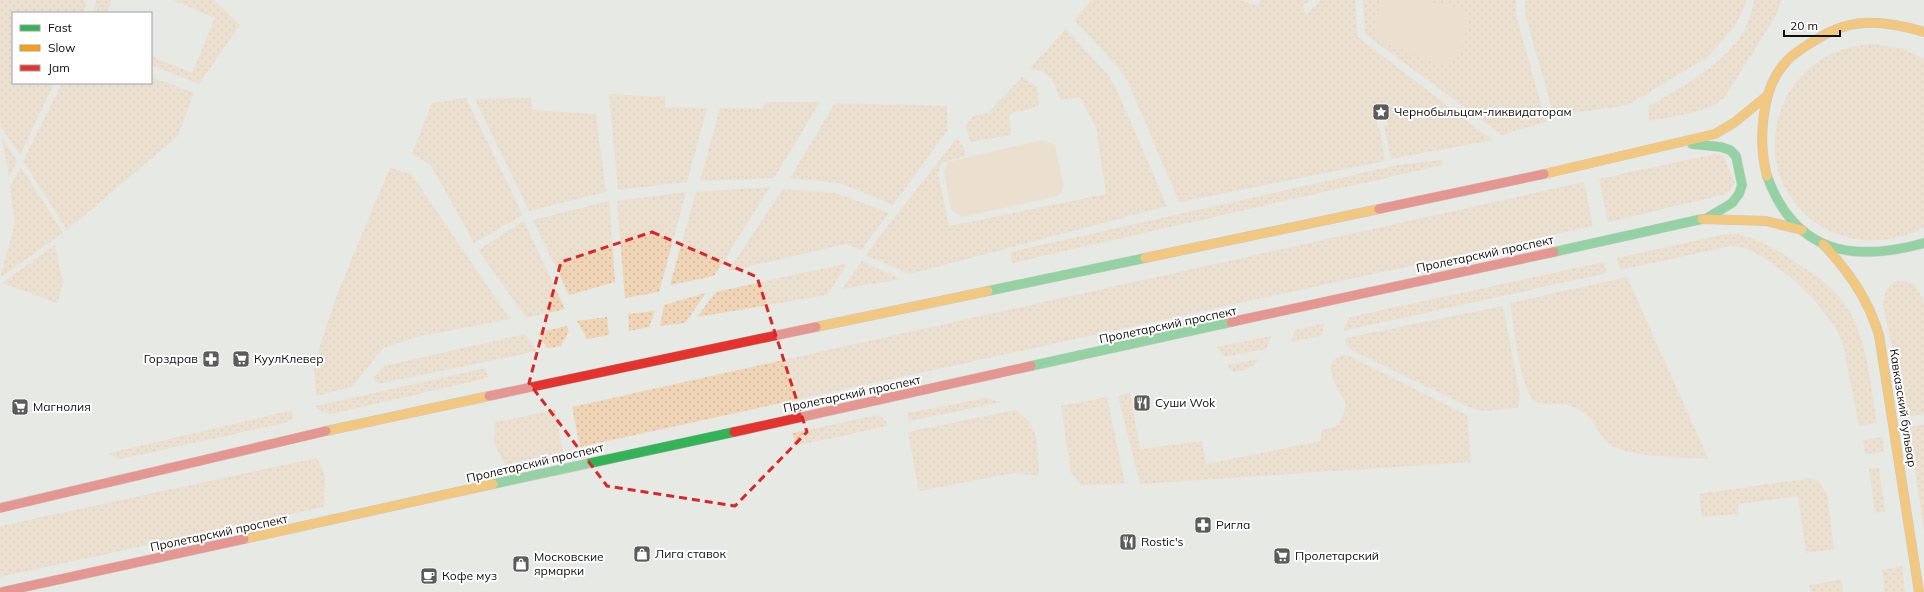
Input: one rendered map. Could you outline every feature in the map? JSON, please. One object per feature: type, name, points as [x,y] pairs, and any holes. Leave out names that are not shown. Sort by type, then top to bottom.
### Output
[{"type":"main road","points":[[1924,32],[1887,23],[1868,21],[1846,24],[1820,35],[1785,62],[1768,95],[1764,137],[1767,174],[1779,200],[1802,230],[1823,244],[1849,251],[1873,253],[1890,252],[1924,243]]},
{"type":"main road","name":"Пролетарский проспект","points":[[0,508],[313,434],[824,324],[1512,181],[1681,143],[1715,134],[1735,122],[1768,95]]},
{"type":"main road","name":"Пролетарский проспект","points":[[1681,143],[1721,147],[1730,150],[1736,156],[1742,185],[1739,194],[1732,203],[1707,218]]},
{"type":"main road","name":"Пролетарский проспект","points":[[2,592],[1707,218],[1766,221],[1802,230]]},
{"type":"main road","name":"Кавказский бульвар","points":[[1823,244],[1850,273],[1874,316],[1879,335],[1919,592]]},
{"type":"highlighted area","points":[[652,232],[757,277],[807,432],[735,506],[607,486],[529,383],[561,262]]},
{"type":"shaded area","points":[[0,0],[81,0],[87,2],[83,12],[12,12],[12,84],[54,84],[20,155],[1,127]]},
{"type":"shaded area","points":[[97,0],[112,0],[107,12],[92,12]]},
{"type":"shaded area","points":[[173,0],[214,0],[240,25],[199,84],[152,65],[152,56],[192,73],[215,18]]},
{"type":"shaded area","points":[[1092,0],[1241,0],[1258,6],[1261,0],[1310,0],[1302,7],[1307,15],[1321,0],[1355,0],[1358,37],[1492,140],[1391,159],[1384,126],[1388,125],[1385,112],[1376,115],[1377,128],[1380,129],[1385,161],[1179,202],[1128,82],[1119,68],[1074,20]]},
{"type":"shaded area","points":[[1363,0],[1516,0],[1516,15],[1546,122],[1502,135],[1365,34]]},
{"type":"shaded area","points":[[1383,0],[1429,2],[1453,7],[1462,11],[1467,16],[1468,26],[1462,48],[1456,58],[1451,62],[1442,65],[1377,39],[1374,29],[1377,15]]},
{"type":"shaded area","points":[[1525,0],[1746,0],[1745,6],[1734,27],[1709,56],[1628,105],[1554,116],[1526,18]]},
{"type":"shaded area","points":[[1754,0],[1782,0],[1774,19],[1724,98],[1707,108],[1698,111],[1649,121],[1648,107],[1698,76],[1728,51],[1740,36],[1749,19]]},
{"type":"shaded area","points":[[1066,29],[1108,75],[1115,86],[1167,206],[910,274],[865,255],[957,138],[965,150],[965,156],[942,163],[938,174],[949,226],[1106,194],[1096,128],[1080,97],[1061,100],[1051,78],[1043,72],[1030,68]]},
{"type":"shaded area","points":[[1870,44],[1901,48],[1924,59],[1924,227],[1904,236],[1884,240],[1863,240],[1843,236],[1824,228],[1807,216],[1793,200],[1782,181],[1777,164],[1775,146],[1776,129],[1780,112],[1787,96],[1797,81],[1809,69],[1829,55],[1846,48]]},
{"type":"shaded area","points":[[152,77],[194,93],[178,136],[67,230],[23,161],[62,84],[152,84]]},
{"type":"shaded area","points":[[1022,77],[1037,87],[1039,106],[1009,114],[1011,135],[970,142],[966,126],[973,116],[988,113]]},
{"type":"shaded area","points":[[609,94],[665,97],[665,107],[707,108],[687,182],[618,190]]},
{"type":"shaded area","points":[[466,98],[523,215],[474,243],[431,165],[412,154],[432,103]]},
{"type":"shaded area","points":[[531,98],[532,110],[596,114],[606,192],[529,211],[475,99]]},
{"type":"shaded area","points":[[767,102],[820,102],[774,178],[700,181],[720,108],[761,109]]},
{"type":"shaded area","points":[[835,103],[947,106],[947,131],[893,205],[840,183],[790,178]]},
{"type":"shaded area","points":[[2,137],[17,161],[9,177]]},
{"type":"shaded area","points":[[1042,140],[1055,145],[1064,188],[1058,196],[962,217],[951,210],[944,172],[948,162]]},
{"type":"shaded area","points":[[1715,154],[1723,155],[1735,183],[1727,194],[1608,222],[1599,179]]},
{"type":"shaded area","points":[[1441,160],[1443,165],[1012,263],[1010,252],[1398,165]]},
{"type":"shaded area","points":[[21,167],[63,233],[0,278],[15,223],[10,187]]},
{"type":"shaded area","points":[[390,167],[412,175],[510,319],[421,336],[383,348],[352,387],[316,396],[314,369],[322,339],[338,292]]},
{"type":"shaded area","points":[[1584,182],[1593,226],[580,447],[572,407]]},
{"type":"shaded area","points":[[770,187],[714,276],[670,285],[696,192]]},
{"type":"shaded area","points":[[783,189],[837,193],[889,213],[861,250],[846,244],[728,271]]},
{"type":"shaded area","points":[[686,192],[659,292],[625,298],[617,201]]},
{"type":"shaded area","points":[[609,201],[615,282],[569,295],[533,220]]},
{"type":"shaded area","points":[[524,221],[565,309],[526,318],[478,250]]},
{"type":"shaded area","points":[[1738,234],[1762,242],[1783,254],[1824,282],[1844,302],[1860,334],[1865,352],[1877,423],[1859,426],[1843,345],[1834,326],[1810,296],[1777,267],[1761,256],[1745,248],[1731,246],[1620,270],[1617,258],[1722,235]]},
{"type":"shaded area","points":[[55,245],[63,284],[57,303],[2,283]]},
{"type":"shaded area","points":[[862,261],[900,279],[842,289]]},
{"type":"shaded area","points":[[1604,262],[1607,273],[1343,331],[1350,317]]},
{"type":"shaded area","points":[[848,263],[827,295],[697,317],[716,292]]},
{"type":"shaded area","points":[[1627,277],[1708,458],[1657,456],[1617,448],[1606,442],[1591,419],[1585,413],[1574,407],[1566,405],[1539,403],[1531,397],[1523,378],[1520,365],[1510,303]]},
{"type":"shaded area","points":[[1897,281],[1907,281],[1911,283],[1920,293],[1924,302],[1924,414],[1908,417],[1883,306],[1886,291],[1890,285]]},
{"type":"shaded area","points":[[706,293],[685,323],[660,326],[664,305]]},
{"type":"shaded area","points":[[1503,306],[1520,396],[1518,408],[1484,411],[1471,408],[1351,350],[1346,344],[1346,339],[1351,337]]},
{"type":"shaded area","points":[[655,311],[649,327],[629,331],[628,314]]},
{"type":"shaded area","points":[[607,317],[609,335],[587,339],[577,321]]},
{"type":"shaded area","points":[[1325,323],[1321,336],[1291,342],[1295,330]]},
{"type":"shaded area","points":[[567,326],[569,331],[561,346],[548,348],[536,333]]},
{"type":"shaded area","points":[[525,334],[537,351],[378,384],[373,378],[384,366]]},
{"type":"shaded area","points":[[1272,336],[1266,349],[1225,357],[1216,347]]},
{"type":"shaded area","points":[[1347,355],[1467,415],[1471,462],[1140,484],[1118,396],[1130,393],[1140,449],[1202,441],[1206,464],[1320,441],[1322,430],[1337,426],[1343,416],[1346,404],[1334,382],[1331,364],[1338,357]]},
{"type":"shaded area","points":[[1259,359],[1251,367],[1234,372],[1226,365]]},
{"type":"shaded area","points":[[486,368],[488,378],[331,414],[317,409],[316,406]]},
{"type":"shaded area","points":[[1107,397],[1125,484],[1081,485],[1071,473],[1061,406]]},
{"type":"shaded area","points":[[986,398],[1002,402],[909,421],[907,413]]},
{"type":"shaded area","points":[[293,410],[293,419],[285,423],[125,458],[118,459],[109,453]]},
{"type":"shaded area","points":[[555,410],[563,452],[505,465],[494,443],[495,422]]},
{"type":"shaded area","points":[[1016,410],[1029,421],[1037,439],[1039,476],[1014,473],[919,491],[908,432]]},
{"type":"shaded area","points":[[878,415],[885,420],[888,426],[795,446],[793,433]]},
{"type":"shaded area","points":[[1924,425],[1924,531],[1909,427]]},
{"type":"shaded area","points":[[1882,437],[1884,450],[1880,453],[1865,454],[1863,440]]},
{"type":"shaded area","points":[[317,458],[325,475],[324,507],[0,577],[0,526]]},
{"type":"shaded area","points":[[1879,468],[1885,512],[1875,513],[1869,469]]},
{"type":"shaded area","points":[[1811,478],[1820,483],[1827,495],[1834,549],[1806,553],[1798,496],[1738,504],[1738,514],[1702,517],[1699,494]]},
{"type":"shaded area","points":[[1902,566],[1905,592],[1885,592],[1882,570]]},
{"type":"shaded area","points":[[1841,580],[1843,592],[1811,592],[1809,585]]},
{"type":"traffic: fast","points":[[1692,144],[1721,147],[1730,150],[1736,156],[1742,185],[1739,194],[1732,203],[1707,218]]},
{"type":"traffic: fast","points":[[1767,176],[1779,202],[1793,222],[1810,236],[1829,246],[1850,251],[1873,252],[1898,249],[1924,243]]},
{"type":"traffic: fast","points":[[1554,252],[1702,219]]},
{"type":"traffic: fast","points":[[988,291],[1145,258]]},
{"type":"traffic: fast","points":[[1031,366],[1231,322]]},
{"type":"traffic: fast","points":[[493,484],[734,432]]},
{"type":"traffic: slow","points":[[1767,176],[1764,163],[1762,133],[1766,101],[1777,74],[1791,57],[1802,48],[1826,34],[1851,25],[1864,23],[1887,24],[1902,26],[1924,32]]},
{"type":"traffic: slow","points":[[1544,174],[1715,134],[1735,122],[1768,95]]},
{"type":"traffic: slow","points":[[1145,258],[1379,209]]},
{"type":"traffic: slow","points":[[1702,219],[1766,221],[1802,230]]},
{"type":"traffic: slow","points":[[1823,244],[1857,286],[1875,322],[1879,335],[1919,592]]},
{"type":"traffic: slow","points":[[816,327],[988,291]]},
{"type":"traffic: slow","points":[[326,431],[489,396]]},
{"type":"traffic: slow","points":[[244,539],[493,484]]},
{"type":"traffic: jam","points":[[1379,209],[1544,174]]},
{"type":"traffic: jam","points":[[1231,322],[1554,252]]},
{"type":"traffic: jam","points":[[489,396],[816,327]]},
{"type":"traffic: jam","points":[[734,432],[1031,366]]},
{"type":"traffic: jam","points":[[0,508],[326,431]]},
{"type":"traffic: jam","points":[[2,592],[244,539]]},
{"type":"place","name":"Чернобыльцам-ликвидаторам","points":[[1381,112]]},
{"type":"place","name":"Горздрав","points":[[211,359]]},
{"type":"place","name":"КуулКлевер","points":[[241,359]]},
{"type":"place","name":"Суши Wok","points":[[1142,403]]},
{"type":"place","name":"Магнолия","points":[[20,407]]},
{"type":"place","name":"Ригла","points":[[1203,525]]},
{"type":"place","name":"Rostic's","points":[[1128,542]]},
{"type":"place","name":"Лига ставок","points":[[642,554]]},
{"type":"place","name":"Пролетарский","points":[[1282,556]]},
{"type":"place","name":"Московские ярмарки","points":[[521,564]]},
{"type":"place","name":"Кофе муз","points":[[429,576]]}]
